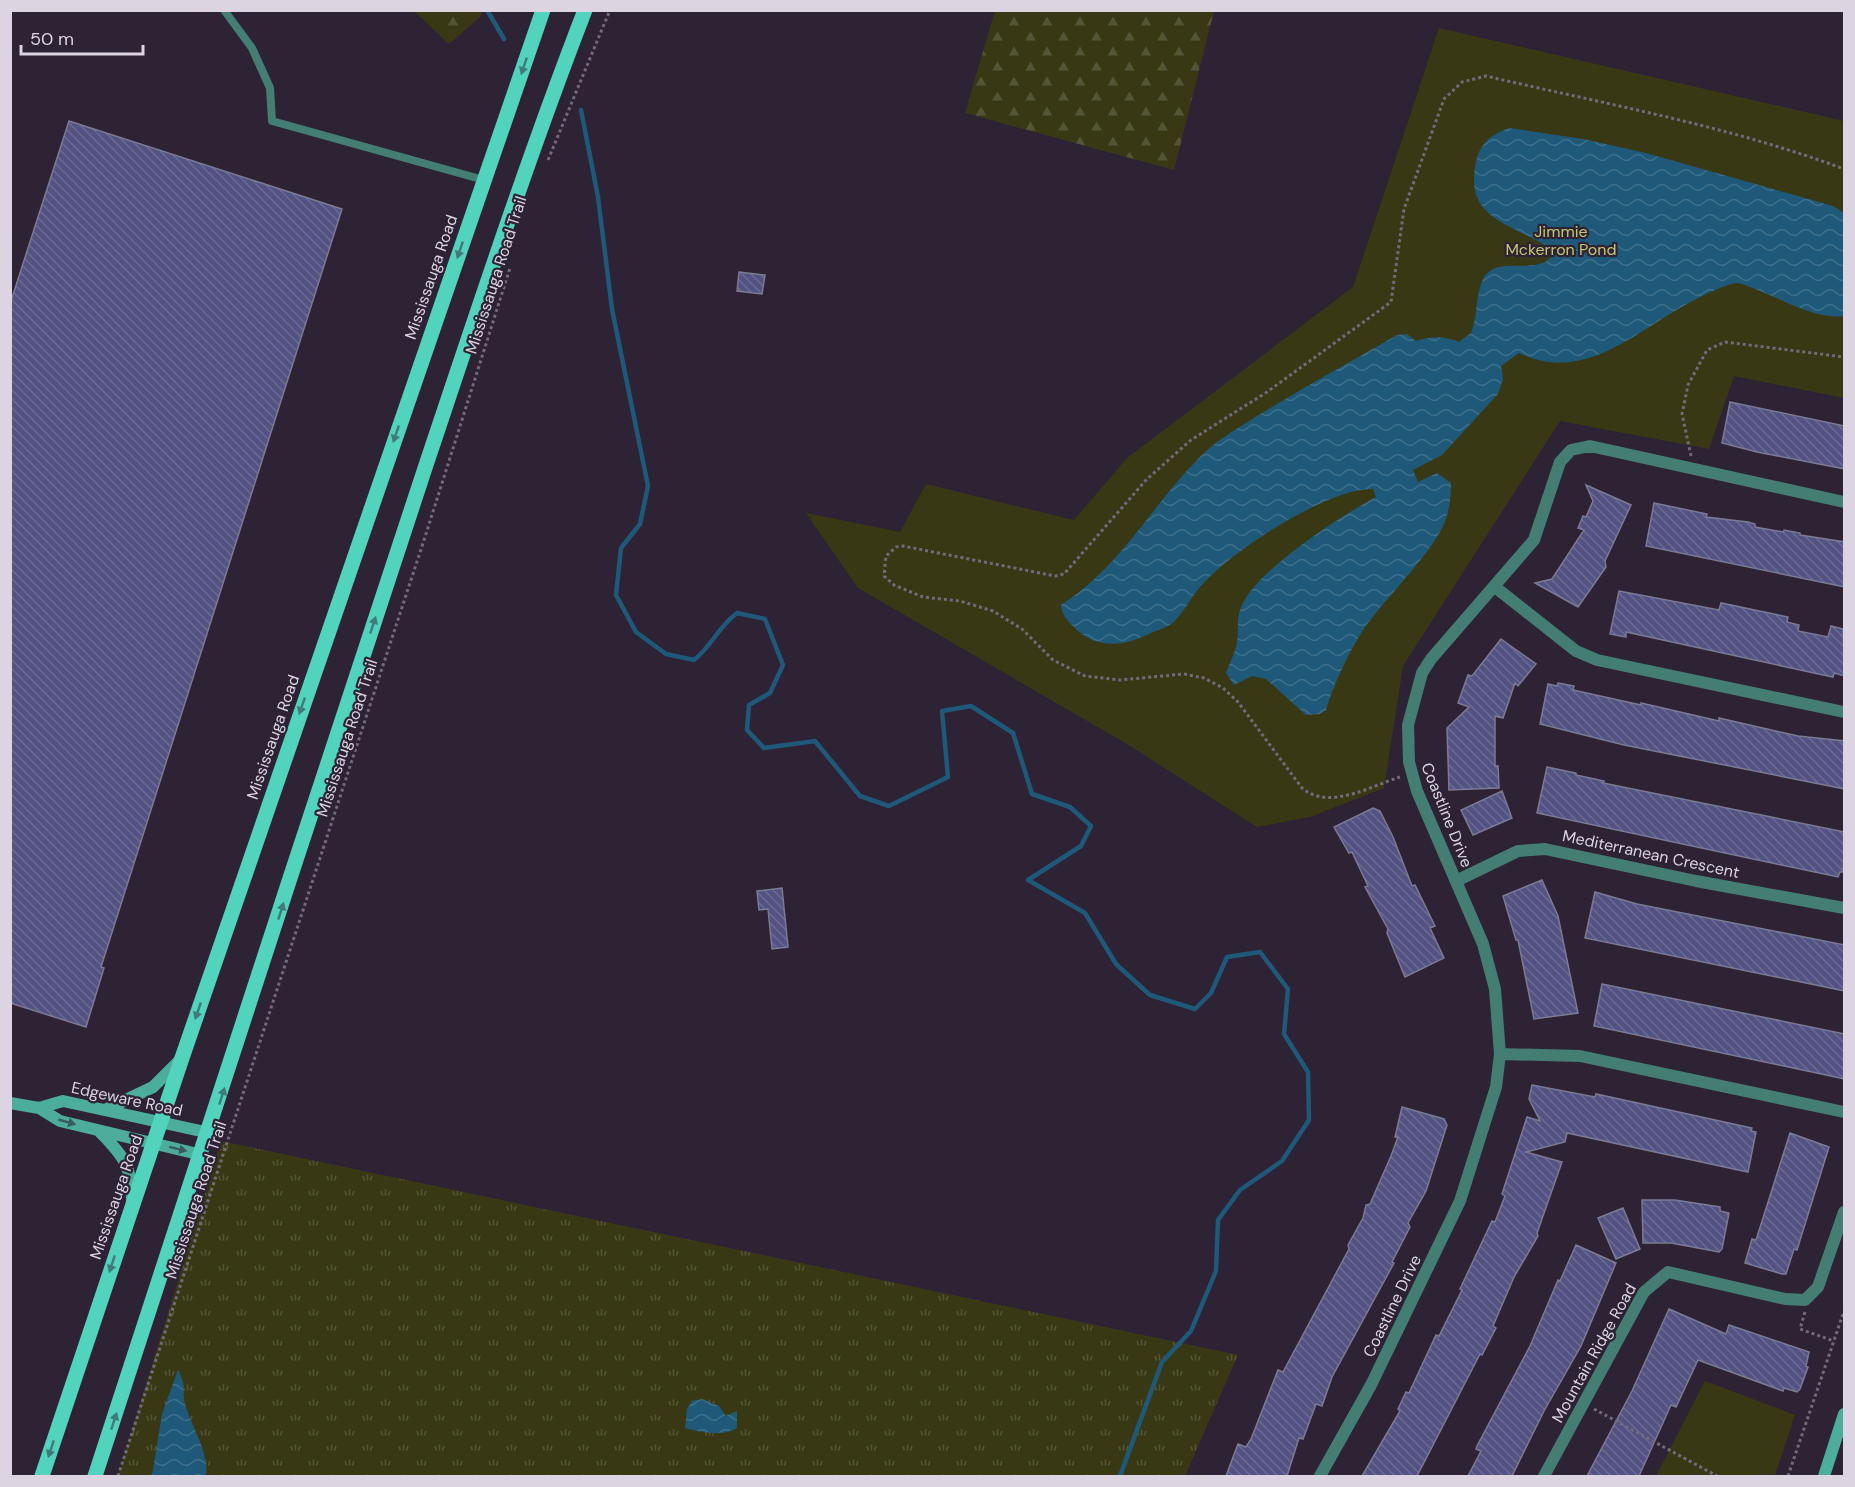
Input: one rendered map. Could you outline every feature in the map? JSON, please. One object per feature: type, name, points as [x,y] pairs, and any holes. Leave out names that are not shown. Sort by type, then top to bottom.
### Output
[{"type":"main road","name":"Mississauga Road","points":[[42,1476],[160,1122],[543,10]]},
{"type":"main road","points":[[95,1476],[210,1133],[387,582],[502,241],[585,10]]},
{"type":"street","name":"Coastline Drive","points":[[1320,1476],[1371,1385],[1461,1201],[1496,1087],[1500,1054],[1495,988],[1483,944],[1411,774],[1408,725],[1422,673],[1431,659],[1496,587],[1534,540],[1560,462],[1571,450],[1590,446],[1845,502]]},
{"type":"street","points":[[1496,587],[1576,651],[1597,660],[1845,712]]},
{"type":"street","name":"Mediterranean Crescent","points":[[1456,881],[1518,851],[1545,849],[1696,881],[1845,908]]},
{"type":"street","points":[[1500,1054],[1580,1056],[1845,1112]]},
{"type":"street","points":[[105,1110],[153,1087],[182,1058]]},
{"type":"street","name":"Edgeware Road","points":[[39,1108],[63,1101],[210,1133]]},
{"type":"street","name":"Edgeware Road","points":[[10,1103],[39,1108],[60,1120],[202,1155]]},
{"type":"street","points":[[98,1130],[124,1159],[132,1179],[132,1209]]},
{"type":"street","points":[[1808,1299],[1818,1287],[1845,1212]]},
{"type":"street","name":"Mountain Ridge Road","points":[[1544,1476],[1644,1292],[1668,1272],[1795,1301],[1808,1299]]},
{"type":"street","points":[[1824,1476],[1845,1414]]},
{"type":"lane","points":[[224,10],[252,48],[270,88],[272,121],[484,180]]},
{"type":"path","points":[[544,169],[610,10]]},
{"type":"path","points":[[1411,774],[1329,799],[1310,795],[1302,788],[1238,702],[1223,688],[1204,678],[1184,674],[1120,680],[1085,676],[1053,660],[1022,629],[993,611],[960,601],[923,597],[894,585],[884,576],[883,562],[886,556],[897,547],[903,546],[1055,576],[1064,574],[1147,479],[1191,440],[1267,392],[1392,302],[1404,209],[1444,99],[1462,82],[1486,76],[1681,121],[1845,169]]},
{"type":"path","name":"Mississauga Road Trail","points":[[118,1476],[425,537],[512,262]]},
{"type":"path","points":[[1692,470],[1691,447],[1682,414],[1688,385],[1707,350],[1725,342],[1845,357]]},
{"type":"path","points":[[1808,1299],[1800,1329],[1834,1341]]},
{"type":"path","points":[[1788,1476],[1845,1311]]},
{"type":"path","points":[[1584,1404],[1717,1476]]},
{"type":"green space","points":[[414,11],[482,11],[481,16],[449,44]]},
{"type":"green space","points":[[995,11],[1214,11],[1174,170],[965,113]]},
{"type":"green space","name":"Jimmie Mckerron Pond","points":[[1439,28],[1844,121],[1844,398],[1734,376],[1709,449],[1560,421],[1403,666],[1384,788],[1310,817],[1257,827],[1127,744],[858,588],[806,513],[900,532],[926,484],[1074,520],[1127,458],[1353,287]]},
{"type":"green space","points":[[221,1141],[1238,1355],[1185,1476],[118,1476]]},
{"type":"green space","points":[[1705,1381],[1795,1415],[1775,1476],[1656,1476]]},
{"type":"water","points":[[1509,128],[1583,139],[1646,153],[1833,206],[1844,213],[1844,316],[1812,312],[1736,283],[1698,298],[1613,348],[1590,357],[1568,362],[1544,361],[1519,353],[1501,366],[1503,379],[1498,394],[1442,455],[1413,470],[1418,482],[1437,473],[1451,483],[1446,519],[1431,545],[1363,630],[1342,669],[1326,710],[1320,714],[1306,715],[1266,679],[1252,676],[1234,685],[1226,673],[1237,643],[1239,612],[1250,592],[1281,561],[1322,530],[1376,497],[1373,489],[1354,491],[1331,499],[1281,524],[1257,540],[1215,572],[1197,591],[1175,621],[1168,626],[1122,643],[1102,643],[1083,635],[1067,620],[1061,605],[1102,572],[1184,474],[1216,443],[1279,403],[1397,335],[1407,334],[1416,341],[1438,337],[1459,342],[1471,333],[1480,286],[1489,272],[1506,266],[1535,265],[1551,257],[1549,248],[1494,217],[1484,208],[1477,196],[1474,181],[1480,150],[1492,137]]},
{"type":"water","points":[[178,1370],[184,1386],[186,1407],[203,1450],[206,1476],[152,1476],[162,1414]]},
{"type":"water","points":[[702,1399],[719,1406],[726,1416],[737,1411],[737,1428],[718,1433],[685,1428],[687,1409],[692,1401]]},
{"type":"building","points":[[69,121],[342,209],[101,967],[104,968],[86,1027],[10,1003],[10,304]]},
{"type":"building","points":[[739,272],[765,275],[762,294],[737,291]]},
{"type":"building","points":[[1730,402],[1845,426],[1845,469],[1722,443]]},
{"type":"building","points":[[1586,485],[1631,505],[1605,561],[1606,567],[1578,607],[1535,583],[1552,579],[1584,530],[1578,528],[1593,501]]},
{"type":"building","points":[[1654,503],[1707,514],[1706,517],[1748,522],[1755,524],[1755,527],[1783,532],[1784,530],[1800,533],[1800,535],[1845,542],[1845,587],[1646,546]]},
{"type":"building","points":[[1619,591],[1719,610],[1721,603],[1788,617],[1787,622],[1799,625],[1798,631],[1828,637],[1831,626],[1843,629],[1845,676],[1834,673],[1833,677],[1626,632],[1626,637],[1610,634]]},
{"type":"building","points":[[1501,639],[1536,664],[1518,686],[1515,683],[1503,718],[1495,716],[1495,766],[1498,766],[1499,788],[1449,790],[1447,728],[1469,707],[1458,703],[1468,675],[1472,676]]},
{"type":"building","points":[[1558,683],[1574,686],[1573,690],[1719,721],[1719,718],[1798,736],[1845,741],[1845,789],[1624,745],[1540,724],[1548,684],[1557,686]]},
{"type":"building","points":[[1547,767],[1604,781],[1603,783],[1845,832],[1843,872],[1840,872],[1838,877],[1537,813]]},
{"type":"building","points":[[1502,791],[1512,818],[1473,835],[1461,810]]},
{"type":"building","points":[[1373,808],[1380,811],[1393,837],[1412,886],[1415,885],[1435,926],[1430,928],[1444,958],[1405,977],[1387,933],[1388,929],[1365,887],[1368,886],[1352,852],[1349,853],[1334,827]]},
{"type":"building","points":[[1542,880],[1558,916],[1578,1013],[1534,1019],[1518,940],[1516,940],[1503,896]]},
{"type":"building","points":[[782,888],[788,947],[772,949],[768,909],[759,910],[757,891]]},
{"type":"building","points":[[1595,892],[1637,904],[1845,945],[1845,991],[1585,938]]},
{"type":"building","points":[[1602,984],[1845,1034],[1845,1079],[1594,1026]]},
{"type":"building","points":[[1532,1085],[1595,1097],[1596,1094],[1752,1128],[1751,1131],[1756,1132],[1748,1172],[1567,1133],[1565,1142],[1526,1152],[1562,1162],[1537,1233],[1538,1236],[1514,1277],[1493,1326],[1496,1328],[1482,1355],[1480,1354],[1417,1476],[1362,1476],[1400,1411],[1398,1409],[1406,1392],[1409,1393],[1436,1335],[1439,1336],[1492,1221],[1495,1222],[1505,1196],[1502,1194],[1527,1117],[1540,1121],[1529,1099]]},
{"type":"building","points":[[1402,1107],[1444,1119],[1447,1125],[1426,1191],[1408,1223],[1410,1227],[1392,1262],[1394,1263],[1332,1377],[1322,1406],[1316,1404],[1303,1439],[1299,1438],[1287,1476],[1226,1476],[1238,1444],[1246,1447],[1251,1439],[1278,1370],[1283,1372],[1349,1249],[1348,1245],[1363,1218],[1366,1205],[1370,1204],[1391,1156],[1398,1137],[1395,1137]]},
{"type":"building","points":[[1790,1133],[1829,1147],[1797,1250],[1794,1249],[1786,1274],[1782,1274],[1745,1263],[1752,1239],[1756,1240]]},
{"type":"building","points":[[1642,1200],[1675,1200],[1720,1207],[1720,1211],[1729,1213],[1722,1249],[1719,1252],[1671,1243],[1643,1243]]},
{"type":"building","points":[[1623,1208],[1640,1249],[1616,1259],[1598,1218]]},
{"type":"building","points":[[1576,1245],[1616,1263],[1581,1346],[1544,1411],[1512,1476],[1468,1476],[1481,1451],[1476,1449],[1477,1446],[1530,1346],[1558,1280],[1560,1281]]},
{"type":"building","points":[[1669,1309],[1726,1334],[1729,1325],[1809,1352],[1806,1366],[1808,1367],[1800,1389],[1797,1392],[1784,1388],[1783,1391],[1698,1360],[1676,1407],[1671,1405],[1639,1476],[1587,1476],[1632,1391]]},
{"type":"waterway","points":[[487,10],[504,39]]},
{"type":"waterway","points":[[581,110],[598,197],[612,309],[648,486],[640,524],[621,548],[616,595],[636,632],[666,654],[694,660],[737,613],[765,619],[783,665],[770,693],[749,705],[747,730],[764,748],[815,741],[860,796],[889,806],[948,777],[942,711],[971,706],[1013,733],[1032,794],[1070,807],[1091,826],[1081,846],[1028,880],[1085,913],[1116,964],[1150,995],[1195,1009],[1211,993],[1227,957],[1260,952],[1288,989],[1284,1034],[1308,1072],[1309,1120],[1282,1161],[1240,1190],[1218,1220],[1216,1271],[1191,1331],[1162,1362],[1120,1476]]}]
